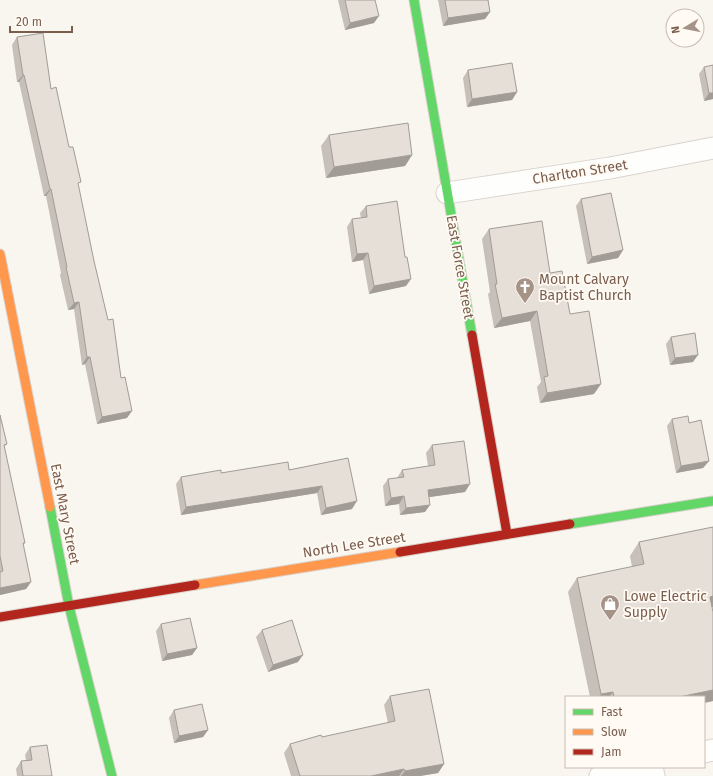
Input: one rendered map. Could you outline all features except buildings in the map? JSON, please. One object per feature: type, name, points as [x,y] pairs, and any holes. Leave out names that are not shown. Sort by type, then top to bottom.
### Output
[{"type":"street","name":"East Force Street","points":[[414,0],[507,534]]},
{"type":"street","name":"Charlton Street","points":[[447,193],[610,168],[713,148]]},
{"type":"street","name":"East Mary Street","points":[[0,254],[69,606],[112,776]]},
{"type":"street","name":"North Lee Street","points":[[0,617],[713,501]]},
{"type":"street","points":[[600,776],[635,768]]},
{"type":"traffic: fast","points":[[414,0],[472,335]]},
{"type":"traffic: fast","points":[[570,524],[713,501]]},
{"type":"traffic: fast","points":[[50,507],[69,606],[112,776]]},
{"type":"traffic: slow","points":[[0,254],[50,507]]},
{"type":"traffic: slow","points":[[195,585],[400,552]]},
{"type":"traffic: jam","points":[[472,335],[507,534]]},
{"type":"traffic: jam","points":[[400,552],[570,524]]},
{"type":"traffic: jam","points":[[0,617],[195,585]]},
{"type":"place","name":"Mount Calvary Baptist Church","points":[[525,304]]},
{"type":"place","name":"Lowe Electric Supply","points":[[610,621]]}]
